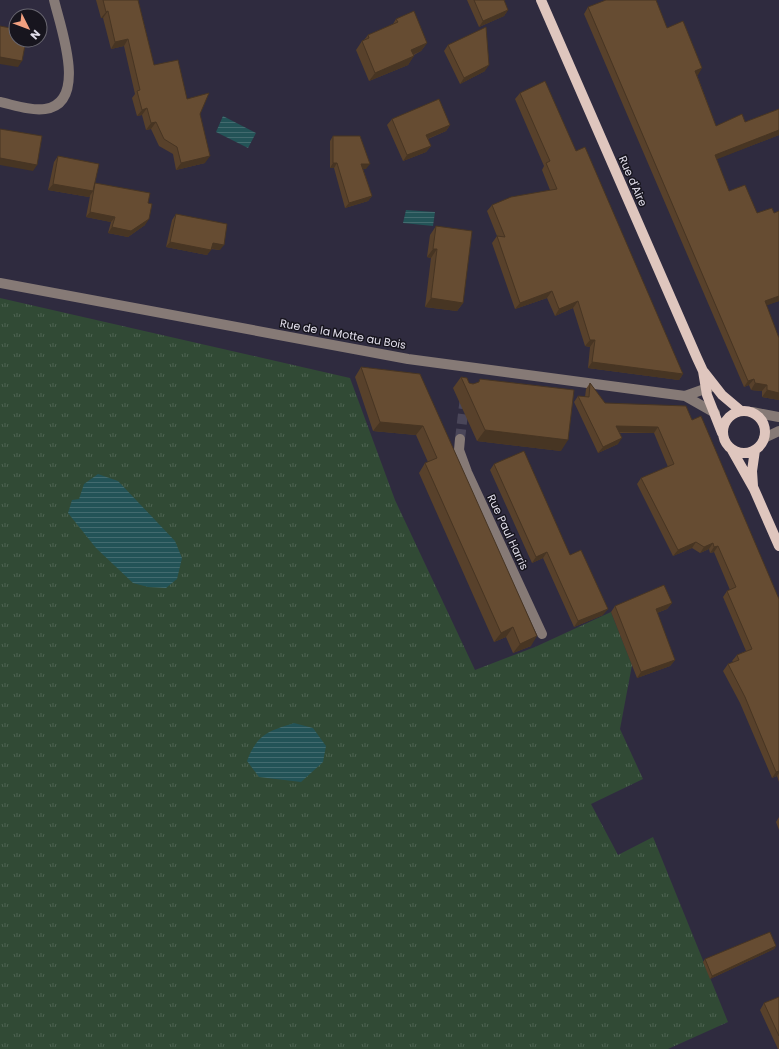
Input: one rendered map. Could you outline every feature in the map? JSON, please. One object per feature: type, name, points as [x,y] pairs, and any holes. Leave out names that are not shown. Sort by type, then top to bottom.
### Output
[{"type":"main road","name":"Rue d'Aire","points":[[541,0],[710,387],[715,413],[722,433]]},
{"type":"main road","name":"Rue d'Aire","points":[[710,387],[741,411]]},
{"type":"main road","points":[[732,450],[743,453],[755,450],[761,445],[765,430],[759,417],[752,412],[741,411],[729,417],[724,423],[722,433],[725,442],[732,450],[754,489],[779,546]]},
{"type":"main road","points":[[754,489],[752,471],[755,450]]},
{"type":"street","points":[[0,102],[47,109],[61,100],[66,94],[69,86],[70,72],[54,0]]},
{"type":"street","name":"Rue de la Motte au Bois","points":[[0,283],[469,368],[685,396],[715,413]]},
{"type":"street","points":[[467,379],[469,368]]},
{"type":"street","name":"Rue de la Motte au Bois","points":[[685,396],[710,387]]},
{"type":"street","points":[[752,412],[779,417]]},
{"type":"street","points":[[764,438],[779,431]]},
{"type":"street","name":"Rue Paul Harris","points":[[460,439],[459,450],[467,472],[542,634]]},
{"type":"green space","points":[[0,298],[350,378],[395,500],[475,670],[535,647],[611,612],[632,665],[620,729],[643,779],[591,804],[618,855],[653,837],[728,1022],[668,1049],[0,1049]]},
{"type":"shaded area","points":[[223,116],[256,133],[248,148],[216,132]]},
{"type":"shaded area","points":[[406,210],[435,212],[433,226],[403,223]]},
{"type":"shaded area","points":[[98,474],[118,481],[175,541],[182,558],[177,579],[166,588],[148,587],[133,583],[96,548],[68,513],[72,500],[79,499],[84,484]]},
{"type":"shaded area","points":[[294,723],[313,728],[326,746],[323,762],[301,782],[259,777],[247,761],[255,745],[260,739],[271,731]]},
{"type":"building","points":[[103,0],[138,0],[154,65],[178,60],[187,99],[209,93],[200,114],[210,156],[181,163],[177,147],[164,139],[156,122],[151,123],[147,108],[142,110],[137,91],[140,90],[128,39],[115,42],[108,11],[106,12]]},
{"type":"building","points":[[474,0],[504,0],[508,10],[483,21]]},
{"type":"building","points":[[606,0],[656,0],[667,28],[683,21],[702,68],[695,71],[716,126],[742,114],[745,122],[779,109],[779,130],[715,155],[729,191],[745,185],[757,213],[772,208],[774,213],[779,211],[779,296],[765,301],[779,338],[779,393],[767,390],[767,385],[755,383],[754,379],[748,381],[588,7]]},
{"type":"building","points":[[414,11],[427,43],[411,50],[414,56],[375,73],[362,41],[369,38],[368,35],[398,22],[396,19]]},
{"type":"building","points":[[0,26],[8,28],[8,48],[24,48],[22,61],[0,57]]},
{"type":"building","points":[[486,27],[489,65],[464,78],[448,45]]},
{"type":"building","points":[[545,81],[576,151],[585,147],[683,374],[592,362],[595,340],[590,340],[578,301],[559,309],[552,291],[520,303],[497,236],[505,237],[492,205],[511,197],[557,189],[546,163],[550,161],[520,93]]},
{"type":"building","points":[[439,99],[450,125],[426,135],[431,146],[407,155],[392,119]]},
{"type":"building","points":[[0,129],[42,136],[37,165],[0,158]]},
{"type":"building","points":[[333,136],[360,136],[370,164],[361,164],[372,196],[349,203],[337,163],[333,163]]},
{"type":"building","points":[[58,156],[99,164],[93,191],[53,184]]},
{"type":"building","points":[[95,183],[150,193],[148,203],[152,204],[149,219],[131,231],[112,227],[115,217],[90,212]]},
{"type":"building","points":[[176,214],[227,224],[224,245],[213,243],[211,250],[170,242]]},
{"type":"building","points":[[436,226],[472,231],[463,303],[431,298],[437,249],[433,249]]},
{"type":"building","points":[[361,367],[420,374],[537,636],[520,644],[513,627],[501,633],[425,463],[437,458],[423,426],[380,422]]},
{"type":"building","points":[[461,377],[467,378],[469,383],[473,384],[479,382],[480,379],[574,390],[568,440],[485,430]]},
{"type":"building","points":[[590,383],[605,403],[686,406],[692,420],[701,416],[779,599],[779,771],[776,772],[745,697],[728,664],[739,660],[737,655],[752,649],[727,591],[736,587],[718,546],[714,547],[713,543],[704,547],[696,542],[678,550],[641,478],[674,464],[658,427],[616,426],[622,438],[603,447],[578,396],[589,397]]},
{"type":"building","points":[[524,451],[570,555],[581,550],[608,609],[578,621],[547,552],[536,557],[494,464]]},
{"type":"building","points":[[664,585],[672,603],[656,609],[675,660],[641,672],[615,606]]},
{"type":"building","points":[[770,932],[776,946],[712,976],[705,959]]},
{"type":"building","points":[[779,997],[779,1036],[764,1003]]},
{"type":"tunnel","points":[[460,439],[465,397]]}]
